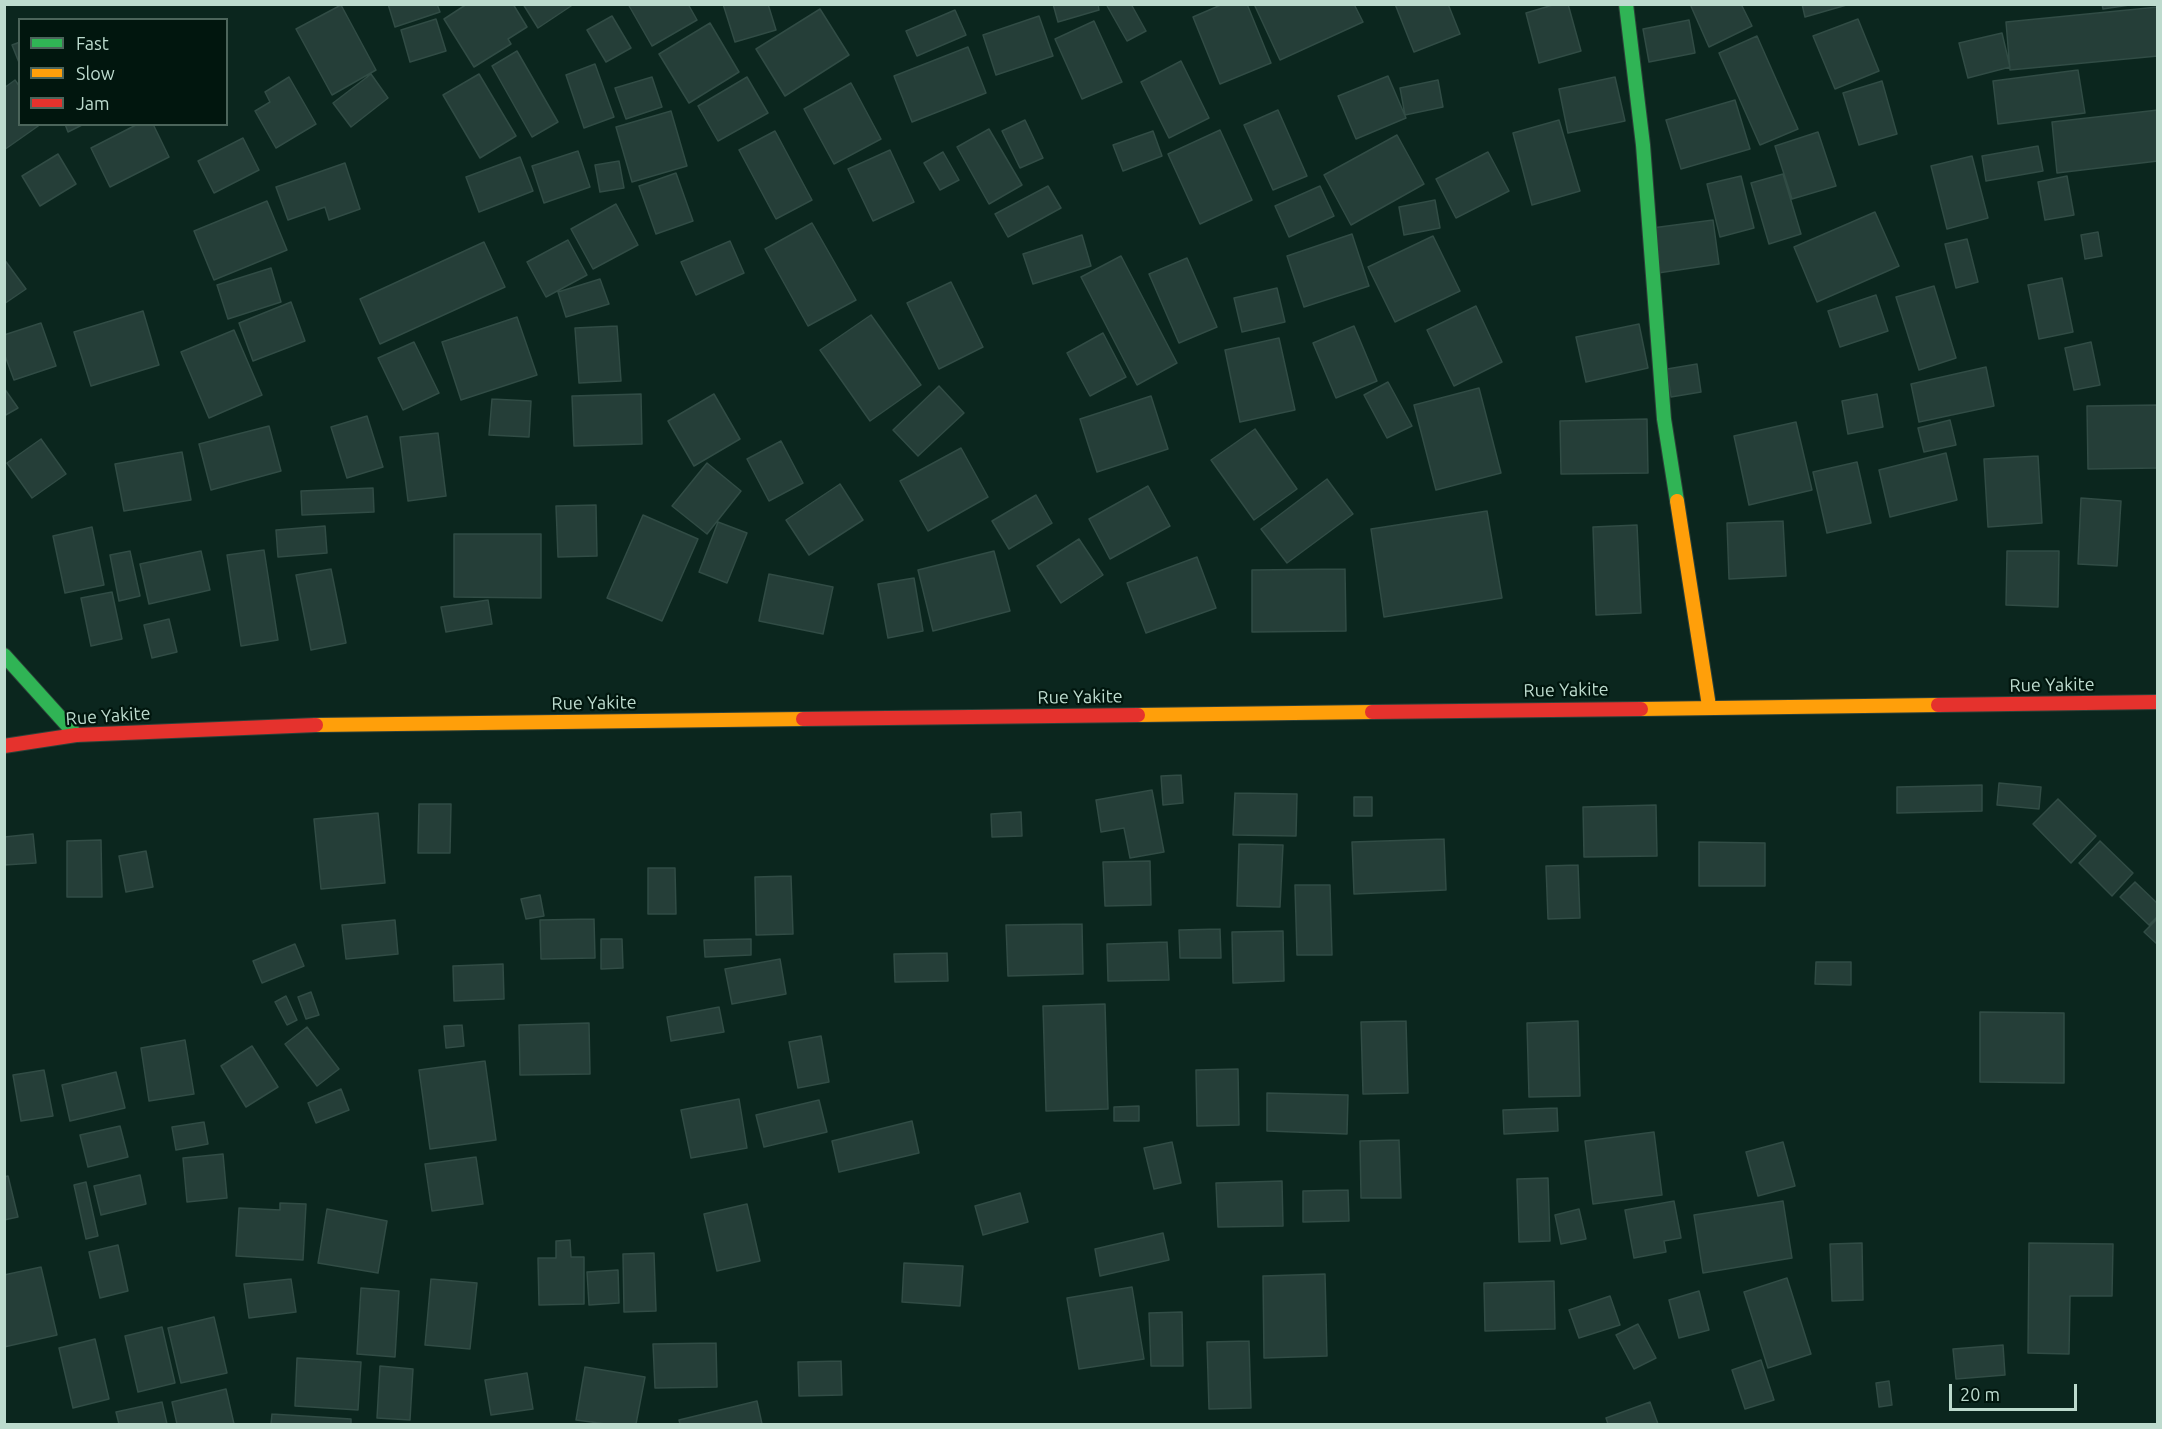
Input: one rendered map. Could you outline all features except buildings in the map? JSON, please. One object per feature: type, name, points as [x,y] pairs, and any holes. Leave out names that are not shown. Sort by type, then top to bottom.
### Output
[{"type":"main road","points":[[1626,4],[1643,145],[1664,419],[1709,706]]},
{"type":"main road","points":[[4,655],[76,735]]},
{"type":"main road","name":"Rue Yakite","points":[[4,746],[76,735],[273,726],[2157,702]]},
{"type":"traffic: fast","points":[[1626,4],[1643,145],[1664,419],[1677,501]]},
{"type":"traffic: fast","points":[[4,655],[76,735]]},
{"type":"traffic: slow","points":[[1677,501],[1709,706]]},
{"type":"traffic: slow","points":[[1641,709],[1938,705]]},
{"type":"traffic: slow","points":[[1138,715],[1372,712]]},
{"type":"traffic: slow","points":[[316,725],[803,719]]},
{"type":"traffic: jam","points":[[1938,705],[2158,702]]},
{"type":"traffic: jam","points":[[1372,712],[1641,709]]},
{"type":"traffic: jam","points":[[803,719],[1138,715]]},
{"type":"traffic: jam","points":[[4,746],[76,735],[316,725]]}]
